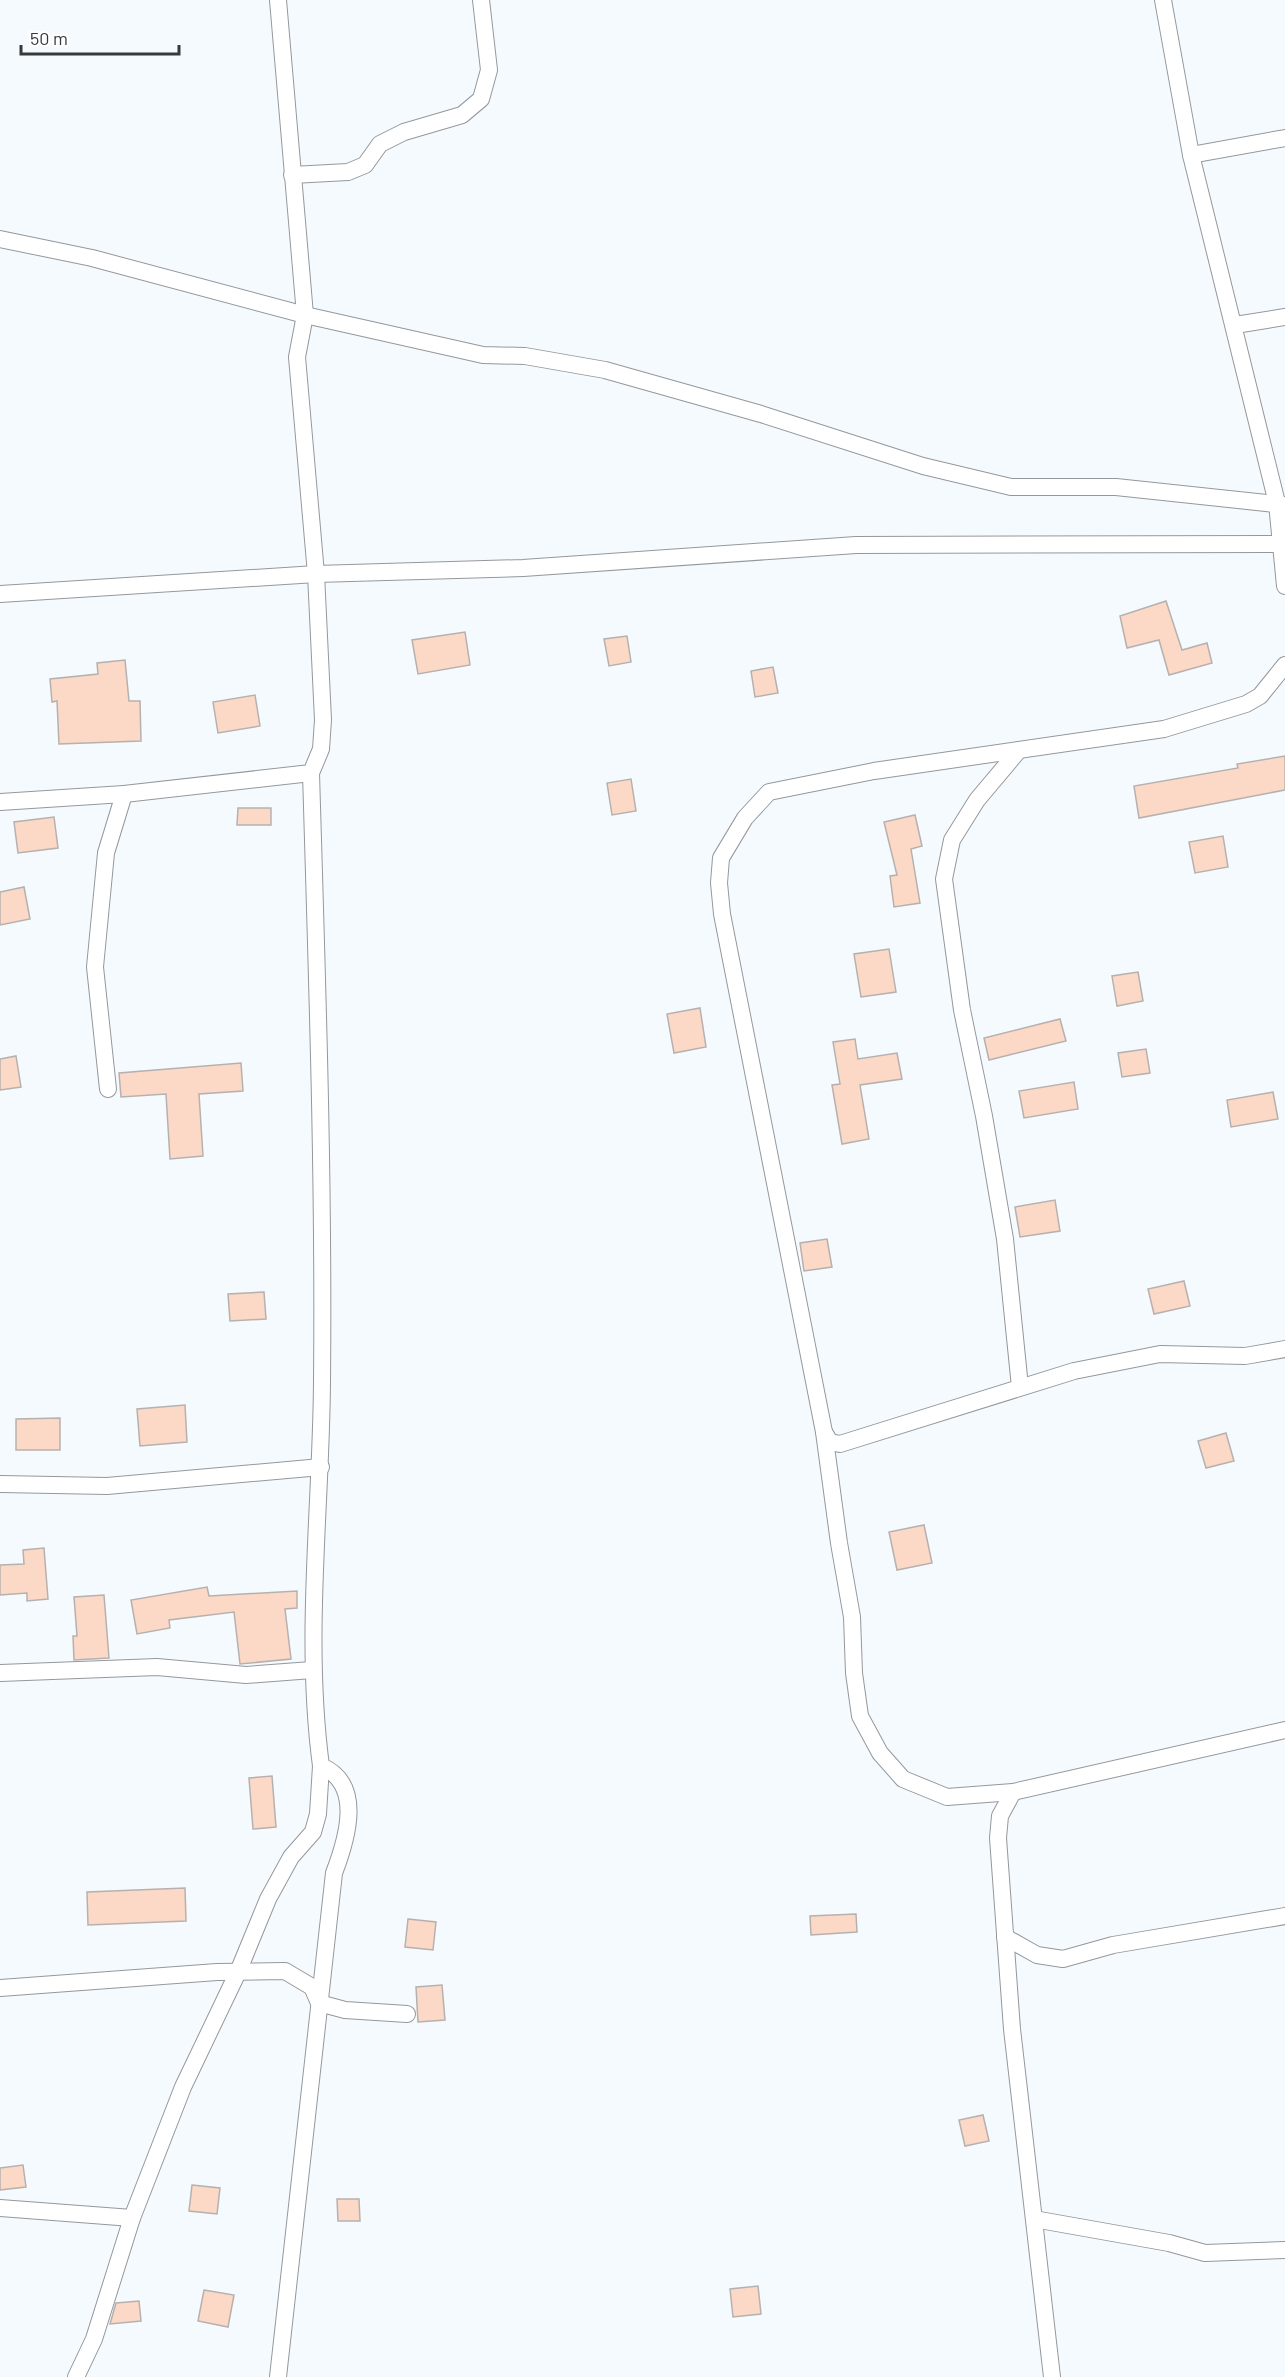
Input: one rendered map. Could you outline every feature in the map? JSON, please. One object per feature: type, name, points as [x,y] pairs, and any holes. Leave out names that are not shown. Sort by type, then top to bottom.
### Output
[{"type":"street","points":[[76,2377],[94,2338],[132,2218],[183,2087],[238,1972],[268,1899],[291,1857],[313,1832],[318,1814],[321,1766],[312,1670],[315,1523],[321,1467],[324,1209],[311,773],[321,749],[323,720],[316,574],[297,357],[305,315],[278,0]]},
{"type":"street","points":[[292,175],[348,172],[357,169],[365,165],[380,144],[404,132],[462,115],[481,99],[489,70],[481,0]]},
{"type":"street","points":[[1163,0],[1191,155],[1281,504],[1279,544],[1285,586]]},
{"type":"street","points":[[1191,155],[1285,138]]},
{"type":"street","points":[[0,239],[92,258],[305,315],[483,355],[525,356],[605,370],[761,414],[923,466],[1011,487],[1116,487],[1281,504]]},
{"type":"street","points":[[1235,325],[1285,317]]},
{"type":"street","points":[[0,594],[316,574],[523,568],[855,545],[1279,544]]},
{"type":"street","points":[[1285,665],[1260,696],[1246,704],[1164,729],[874,771],[769,792],[745,818],[721,858],[719,883],[722,914],[824,1432],[852,1617],[854,1673],[860,1716],[880,1753],[903,1779],[947,1797],[1013,1792],[1285,1730]]},
{"type":"street","points":[[1019,750],[977,800],[952,840],[945,879],[962,1010],[984,1116],[1005,1239],[1020,1387]]},
{"type":"street","points":[[0,802],[124,794],[311,773]]},
{"type":"street","points":[[108,1089],[95,967],[106,853],[124,794]]},
{"type":"street","points":[[824,1432],[830,1442],[840,1444],[1074,1371],[1160,1354],[1245,1356],[1285,1349]]},
{"type":"street","points":[[0,1484],[107,1486],[321,1467]]},
{"type":"street","points":[[0,1673],[157,1667],[246,1675],[312,1670]]},
{"type":"street","points":[[278,2377],[334,1873],[345,1842],[348,1795],[341,1779],[321,1766]]},
{"type":"street","points":[[1013,1792],[999,1816],[998,1838],[1012,2029],[1052,2377]]},
{"type":"street","points":[[1005,1937],[1037,1955],[1062,1959],[1113,1945],[1285,1916]]},
{"type":"street","points":[[0,1988],[238,1972],[285,1971],[312,1987],[319,2003]]},
{"type":"street","points":[[319,2003],[345,2010],[407,2014]]},
{"type":"street","points":[[0,2208],[132,2218]]},
{"type":"street","points":[[1034,2219],[1169,2243],[1205,2253],[1285,2250]]},
{"type":"building","points":[[1166,601],[1182,650],[1207,643],[1212,663],[1169,675],[1159,640],[1127,648],[1120,616]]},
{"type":"building","points":[[465,632],[470,665],[418,674],[412,640]]},
{"type":"building","points":[[627,636],[631,662],[609,666],[604,639]]},
{"type":"building","points":[[125,660],[129,701],[140,701],[141,741],[59,744],[57,701],[52,702],[50,679],[98,674],[97,663]]},
{"type":"building","points":[[773,667],[778,693],[755,697],[751,671]]},
{"type":"building","points":[[255,695],[260,726],[218,733],[213,702]]},
{"type":"building","points":[[1285,756],[1285,790],[1139,818],[1134,786],[1238,768],[1237,764]]},
{"type":"building","points":[[631,779],[636,811],[612,815],[607,783]]},
{"type":"building","points":[[238,808],[271,808],[271,825],[237,825]]},
{"type":"building","points":[[915,815],[922,846],[911,849],[920,903],[894,907],[890,876],[897,875],[884,822]]},
{"type":"building","points":[[54,817],[58,848],[18,853],[14,822]]},
{"type":"building","points":[[1223,836],[1228,867],[1195,873],[1189,842]]},
{"type":"building","points":[[24,887],[30,919],[0,925],[0,892]]},
{"type":"building","points":[[889,949],[896,992],[861,997],[854,954]]},
{"type":"building","points":[[1138,972],[1143,1001],[1117,1006],[1112,976]]},
{"type":"building","points":[[700,1008],[706,1047],[674,1053],[667,1014]]},
{"type":"building","points":[[1060,1019],[1066,1041],[989,1060],[984,1038]]},
{"type":"building","points":[[855,1039],[858,1059],[897,1053],[902,1079],[860,1085],[869,1139],[842,1144],[832,1085],[840,1084],[833,1042]]},
{"type":"building","points":[[1146,1049],[1150,1073],[1122,1077],[1118,1053]]},
{"type":"building","points":[[16,1056],[21,1087],[0,1090],[0,1059]]},
{"type":"building","points":[[241,1063],[243,1091],[199,1094],[203,1156],[170,1159],[166,1094],[121,1097],[119,1073]]},
{"type":"building","points":[[1074,1082],[1078,1109],[1024,1118],[1019,1091]]},
{"type":"building","points":[[1273,1092],[1278,1119],[1231,1127],[1227,1100]]},
{"type":"building","points":[[1055,1200],[1060,1231],[1020,1237],[1015,1207]]},
{"type":"building","points":[[827,1239],[832,1267],[804,1271],[800,1243]]},
{"type":"building","points":[[1184,1281],[1190,1306],[1154,1314],[1148,1289]]},
{"type":"building","points":[[264,1292],[266,1319],[230,1321],[228,1294]]},
{"type":"building","points":[[185,1405],[187,1442],[140,1446],[137,1409]]},
{"type":"building","points":[[60,1418],[60,1450],[16,1450],[16,1419]]},
{"type":"building","points":[[1226,1433],[1234,1461],[1206,1468],[1198,1441]]},
{"type":"building","points":[[924,1525],[932,1563],[897,1570],[889,1532]]},
{"type":"building","points":[[44,1548],[48,1599],[27,1601],[27,1593],[0,1595],[0,1565],[24,1564],[23,1550]]},
{"type":"building","points":[[207,1587],[209,1596],[297,1591],[297,1608],[285,1609],[291,1659],[240,1664],[234,1612],[169,1620],[170,1628],[137,1634],[131,1600]]},
{"type":"building","points":[[104,1595],[109,1658],[74,1660],[73,1636],[77,1636],[74,1597]]},
{"type":"building","points":[[272,1776],[276,1827],[253,1829],[249,1778]]},
{"type":"building","points":[[185,1888],[186,1921],[88,1925],[87,1892]]},
{"type":"building","points":[[856,1914],[857,1932],[811,1935],[810,1916]]},
{"type":"building","points":[[408,1919],[436,1922],[433,1950],[405,1947]]},
{"type":"building","points":[[442,1985],[445,2020],[418,2022],[416,1987]]},
{"type":"building","points":[[983,2115],[989,2141],[965,2146],[959,2120]]},
{"type":"building","points":[[23,2165],[26,2187],[0,2190],[0,2168]]},
{"type":"building","points":[[192,2185],[220,2188],[217,2214],[189,2211]]},
{"type":"building","points":[[337,2199],[359,2199],[360,2221],[338,2221]]},
{"type":"building","points":[[758,2286],[761,2314],[733,2317],[730,2289]]},
{"type":"building","points":[[204,2290],[234,2295],[228,2327],[198,2321]]},
{"type":"building","points":[[139,2301],[141,2321],[110,2324],[116,2303]]}]
